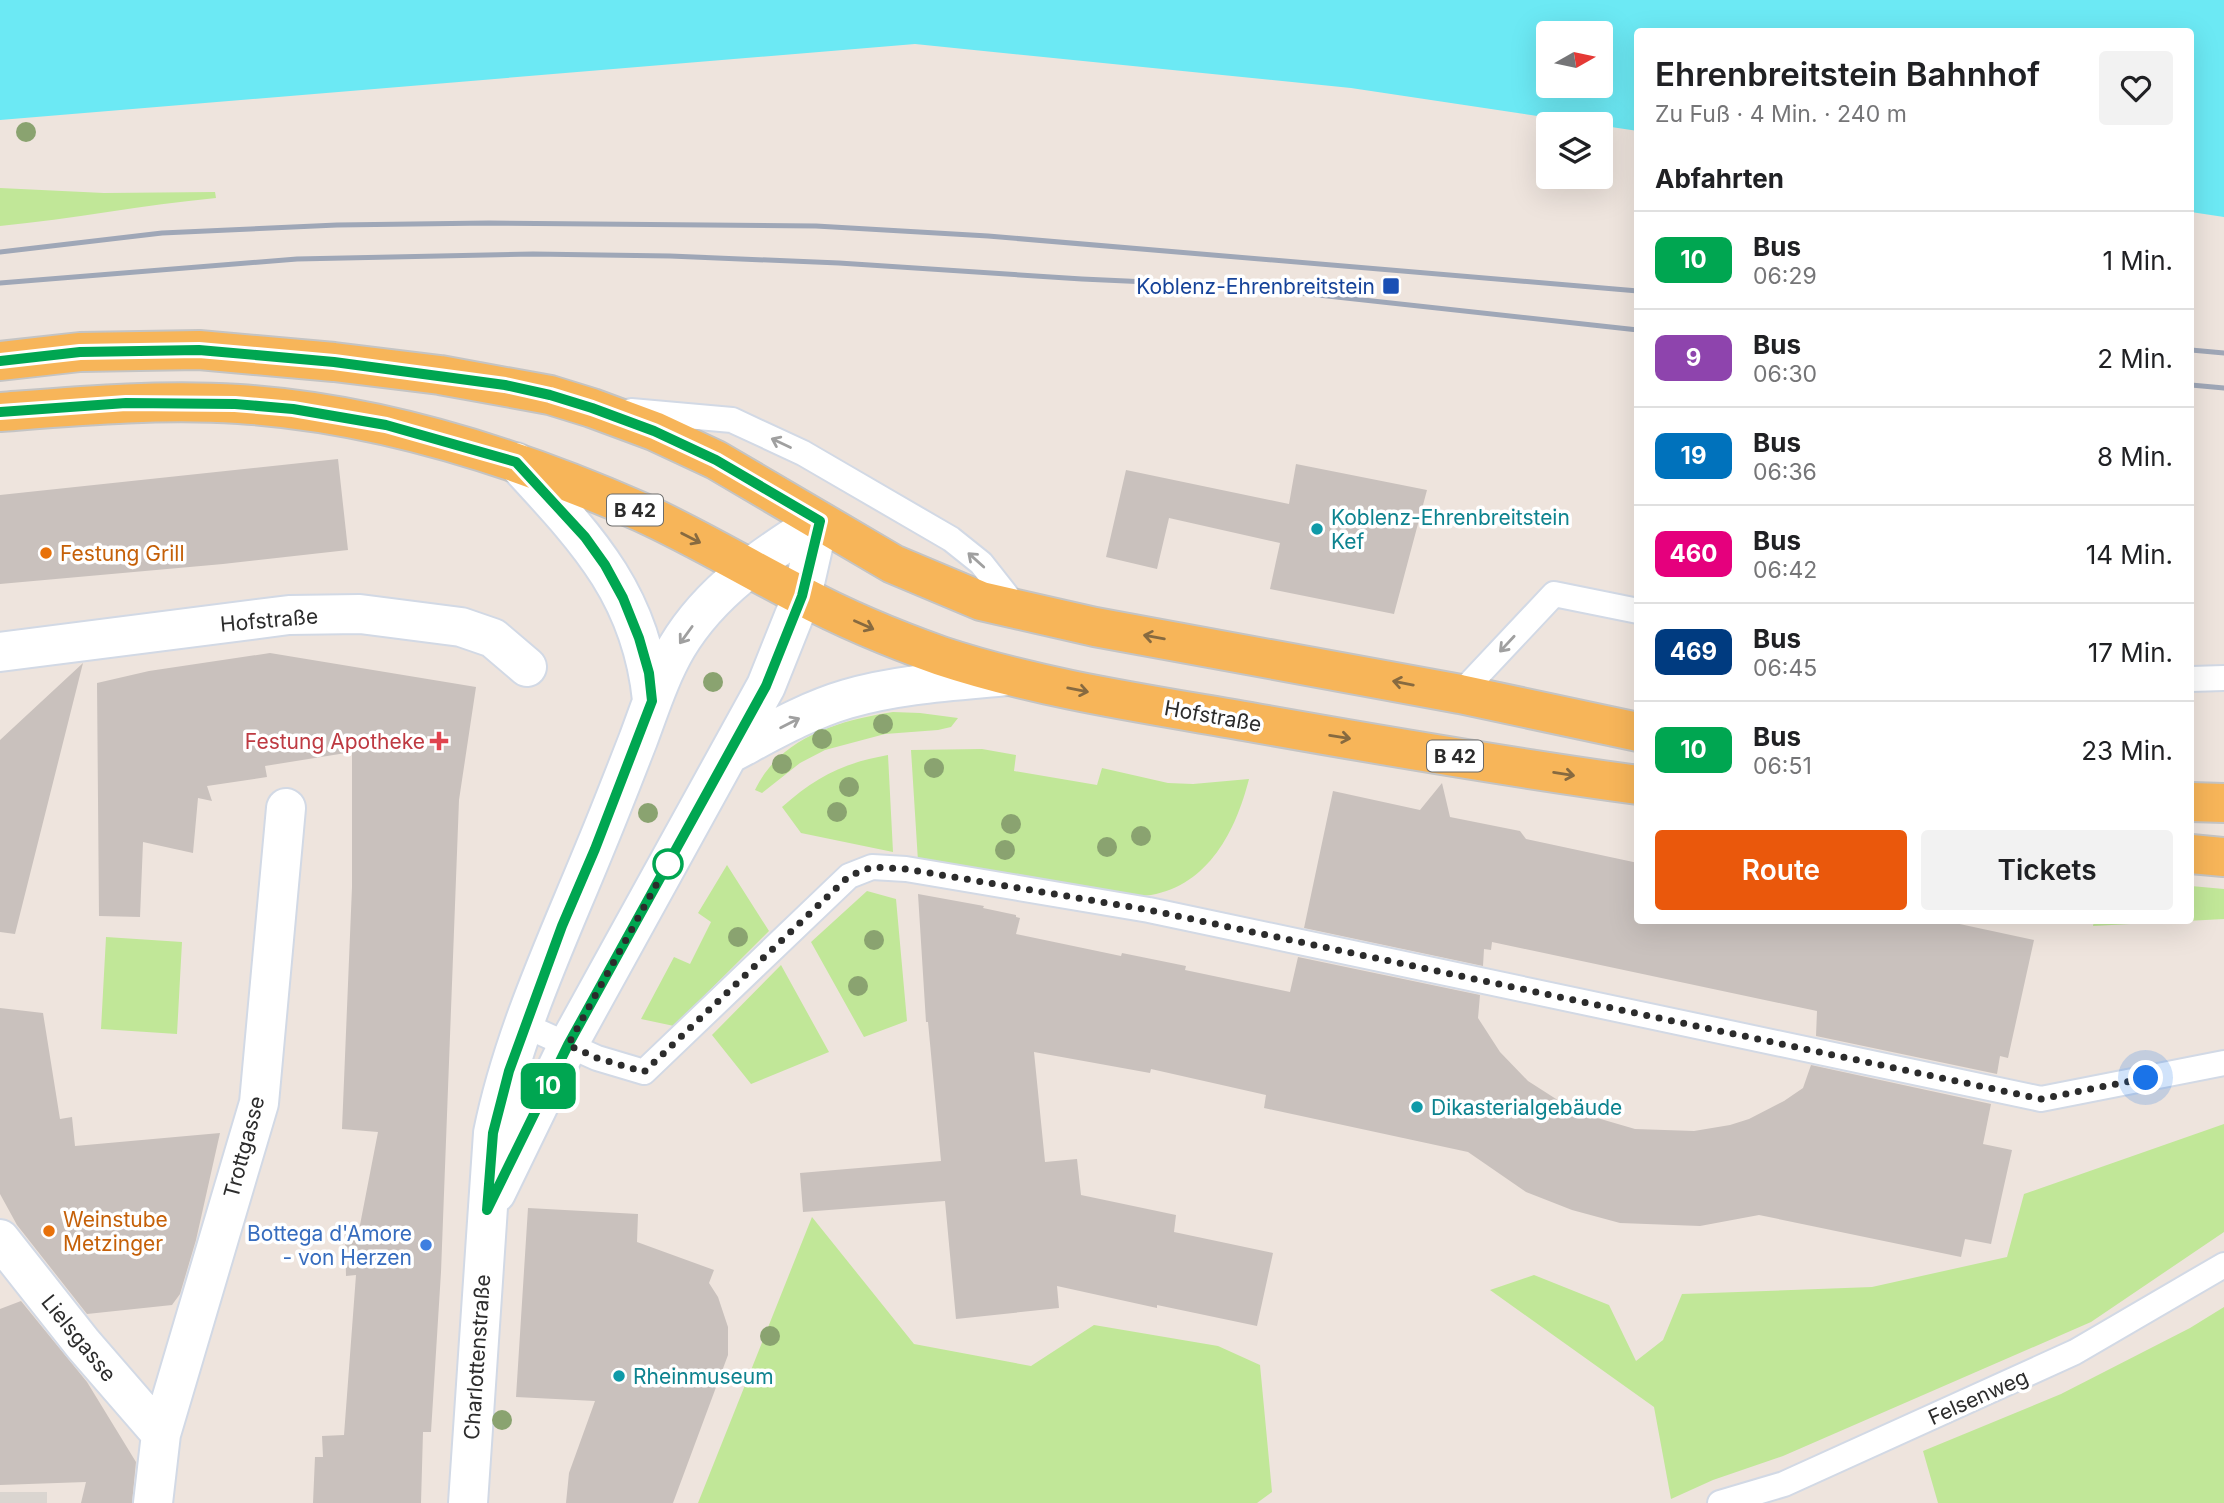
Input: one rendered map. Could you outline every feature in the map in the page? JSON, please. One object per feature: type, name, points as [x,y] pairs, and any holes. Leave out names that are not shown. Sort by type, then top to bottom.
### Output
[{"type":"main road","points":[[0,361],[80,352],[199,350],[440,375],[550,395],[654,431],[716,460],[893,565],[981,601],[1020,611],[1460,694],[1634,731]]},
{"type":"main road","name":"B 42","points":[[0,412],[126,403],[235,404],[307,411],[386,425],[516,462],[642,513],[802,596]]},
{"type":"main road","points":[[516,462],[585,537],[605,565],[623,598],[639,638],[649,673],[652,701]]},
{"type":"main road","name":"Charlottenstraße","points":[[468,1503],[493,1133],[524,1025],[652,701],[678,646],[700,615],[748,567],[820,521]]},
{"type":"main road","name":"Charlottenstraße","points":[[487,1210],[568,1045],[766,686],[802,596],[820,521]]},
{"type":"main road","name":"Hofstraße","points":[[802,596],[900,640],[974,666],[1011,675],[1175,710],[1634,784]]},
{"type":"main road","name":"Hofstraße","points":[[0,652],[289,615],[360,614],[461,627],[493,638],[527,667]]},
{"type":"main road","points":[[729,754],[807,714],[845,699],[882,691],[1011,675]]},
{"type":"main road","points":[[2194,802],[2224,803]]},
{"type":"main road","name":"Trottgasse","points":[[153,1503],[161,1434],[258,1103],[286,808]]},
{"type":"main road","points":[[2194,854],[2224,857]]},
{"type":"main road","name":"Lielsgasse","points":[[0,1239],[83,1344],[161,1434]]},
{"type":"lane","points":[[592,408],[732,421],[791,448],[951,539],[981,562],[1020,611]]},
{"type":"lane","points":[[1460,694],[1553,594],[1634,610]]},
{"type":"lane","points":[[2194,679],[2224,678]]},
{"type":"lane","points":[[524,1025],[597,1058],[644,1072],[849,876],[872,867],[906,869],[1149,910],[2041,1099],[2224,1063]]},
{"type":"lane","name":"Felsenweg","points":[[1720,1503],[1784,1484],[2075,1352],[2224,1265]]},
{"type":"green space","points":[[0,188],[104,193],[215,192],[216,198],[0,226]]},
{"type":"green space","points":[[893,712],[958,718],[951,727],[885,734],[825,750],[800,763],[762,793],[755,790],[766,772],[796,744],[833,726]]},
{"type":"green space","points":[[982,749],[1016,755],[1014,771],[1097,785],[1102,768],[1168,783],[1193,784],[1249,779],[1228,835],[1204,867],[1189,880],[1171,889],[1151,895],[1116,895],[918,861],[911,750]]},
{"type":"green space","points":[[888,755],[893,852],[801,833],[782,807],[807,787],[831,773],[857,762]]},
{"type":"green space","points":[[727,865],[769,931],[674,1026],[641,1019],[674,957],[690,964],[711,922],[698,913]]},
{"type":"green space","points":[[2194,886],[2224,889],[2224,919],[2194,921]]},
{"type":"green space","points":[[867,891],[896,899],[907,1021],[864,1037],[811,942]]},
{"type":"green space","points":[[2093,924],[2130,924],[2093,926]]},
{"type":"green space","points":[[106,937],[182,942],[177,1034],[101,1029]]},
{"type":"green space","points":[[781,965],[829,1052],[751,1084],[712,1035]]},
{"type":"green space","points":[[2224,1124],[2224,1232],[2091,1322],[1783,1456],[1713,1480],[1671,1499],[1654,1407],[1490,1290],[1534,1275],[1609,1305],[1636,1361],[1663,1340],[1682,1294],[1872,1287],[2007,1257],[2024,1194]]},
{"type":"green space","points":[[812,1217],[914,1344],[1031,1366],[1094,1325],[1218,1346],[1260,1365],[1272,1492],[1257,1503],[698,1503]]},
{"type":"green space","points":[[2224,1307],[2224,1503],[1938,1503],[1923,1451],[2061,1394],[2190,1328]]},
{"type":"shaded area","points":[[0,1492],[47,1492],[47,1503],[0,1503]]},
{"type":"water","points":[[0,0],[2224,0],[2224,217],[2194,212],[2194,28],[1634,28],[1634,130],[1613,127],[1613,112],[1536,112],[1536,116],[1351,88],[915,44],[0,120]]},
{"type":"building","points":[[338,459],[348,550],[0,584],[0,495]]},
{"type":"building","name":"Koblenz-Ehrenbreitstein Kef","points":[[1296,464],[1427,490],[1394,614],[1270,589],[1280,543],[1169,518],[1157,569],[1106,557],[1126,470],[1289,504]]},
{"type":"building","points":[[270,653],[476,687],[459,800],[441,1272],[431,1432],[423,1432],[421,1503],[313,1503],[315,1457],[323,1457],[322,1436],[344,1435],[356,1275],[346,1276],[345,1230],[359,1230],[378,1132],[342,1129],[352,887],[352,752],[265,766],[267,777],[207,786],[212,801],[198,798],[193,853],[143,842],[140,917],[99,916],[97,683],[149,671]]},
{"type":"building","points":[[83,663],[15,934],[0,932],[0,740]]},
{"type":"building","points":[[1442,783],[1450,817],[1520,831],[1526,839],[1634,862],[1634,924],[1960,924],[2034,940],[2008,1058],[2000,1056],[1997,1074],[1816,1036],[1817,1011],[1492,942],[1491,950],[1484,949],[1483,966],[1304,928],[1333,791],[1420,810]]},
{"type":"building","name":"Dikasterialgebäude","points":[[918,894],[1016,915],[1020,918],[1016,934],[1121,956],[1122,953],[1186,966],[1185,970],[1290,992],[1298,957],[1480,995],[1478,1018],[1500,1052],[1528,1081],[1567,1106],[1587,1115],[1635,1129],[1694,1131],[1749,1119],[1803,1088],[1811,1065],[1991,1104],[1983,1144],[2012,1150],[1991,1244],[1965,1239],[1961,1257],[1759,1215],[1700,1226],[1620,1223],[1572,1210],[1526,1192],[1468,1152],[1264,1108],[1266,1095],[1151,1069],[1150,1073],[1034,1052],[1045,1162],[1077,1159],[1081,1195],[1176,1215],[1174,1232],[1273,1253],[1257,1326],[1057,1286],[1059,1308],[956,1319],[945,1201],[803,1212],[800,1173],[941,1161],[926,1022]]},
{"type":"building","points":[[0,1008],[43,1013],[60,1119],[72,1117],[75,1146],[220,1133],[196,1240],[180,1294],[172,1305],[87,1314],[17,1225],[0,1194]]},
{"type":"building","name":"Rheinmuseum","points":[[528,1208],[638,1214],[637,1242],[714,1270],[709,1283],[718,1297],[728,1327],[728,1355],[673,1503],[566,1503],[569,1473],[595,1401],[516,1397]]},
{"type":"building","points":[[21,1301],[87,1382],[136,1462],[132,1503],[81,1503],[86,1482],[0,1485],[0,1309]]},
{"type":"railway","points":[[0,252],[162,233],[337,225],[489,223],[816,226],[988,236],[1634,291]]},
{"type":"railway","points":[[0,283],[297,259],[533,254],[670,256],[1236,286],[1634,330]]},
{"type":"railway","points":[[2194,350],[2224,353]]},
{"type":"railway","points":[[2194,385],[2224,388]]},
{"type":"bus line","name":"10","points":[[0,361],[80,352],[199,350],[334,362],[505,385],[550,395],[654,431],[716,460],[820,521],[802,596],[766,686],[568,1045],[487,1210],[493,1133],[499,1101],[524,1025],[652,701],[649,673],[639,638],[623,598],[605,565],[585,537],[516,462],[386,425],[293,409],[235,404],[126,403],[0,412]]},
{"type":"place","name":"Koblenz-Ehrenbreitstein","points":[[1391,286]]},
{"type":"place","name":"Koblenz-Ehrenbreitstein Kef","points":[[1317,529]]},
{"type":"place","name":"Festung Grill","points":[[46,553]]},
{"type":"place","name":"Festung Apotheke","points":[[439,741]]},
{"type":"place","name":"Dikasterialgebäude","points":[[1417,1107]]},
{"type":"place","name":"Weinstube Metzinger","points":[[49,1231]]},
{"type":"place","name":"Bottega d'Amore - von Herzen","points":[[426,1245]]},
{"type":"place","name":"Rheinmuseum","points":[[619,1376]]},
{"type":"route","points":[[668,864],[671,858],[568,1045],[597,1058],[644,1072],[849,876],[872,867],[906,869],[1149,910],[2041,1099],[2146,1078]]}]
